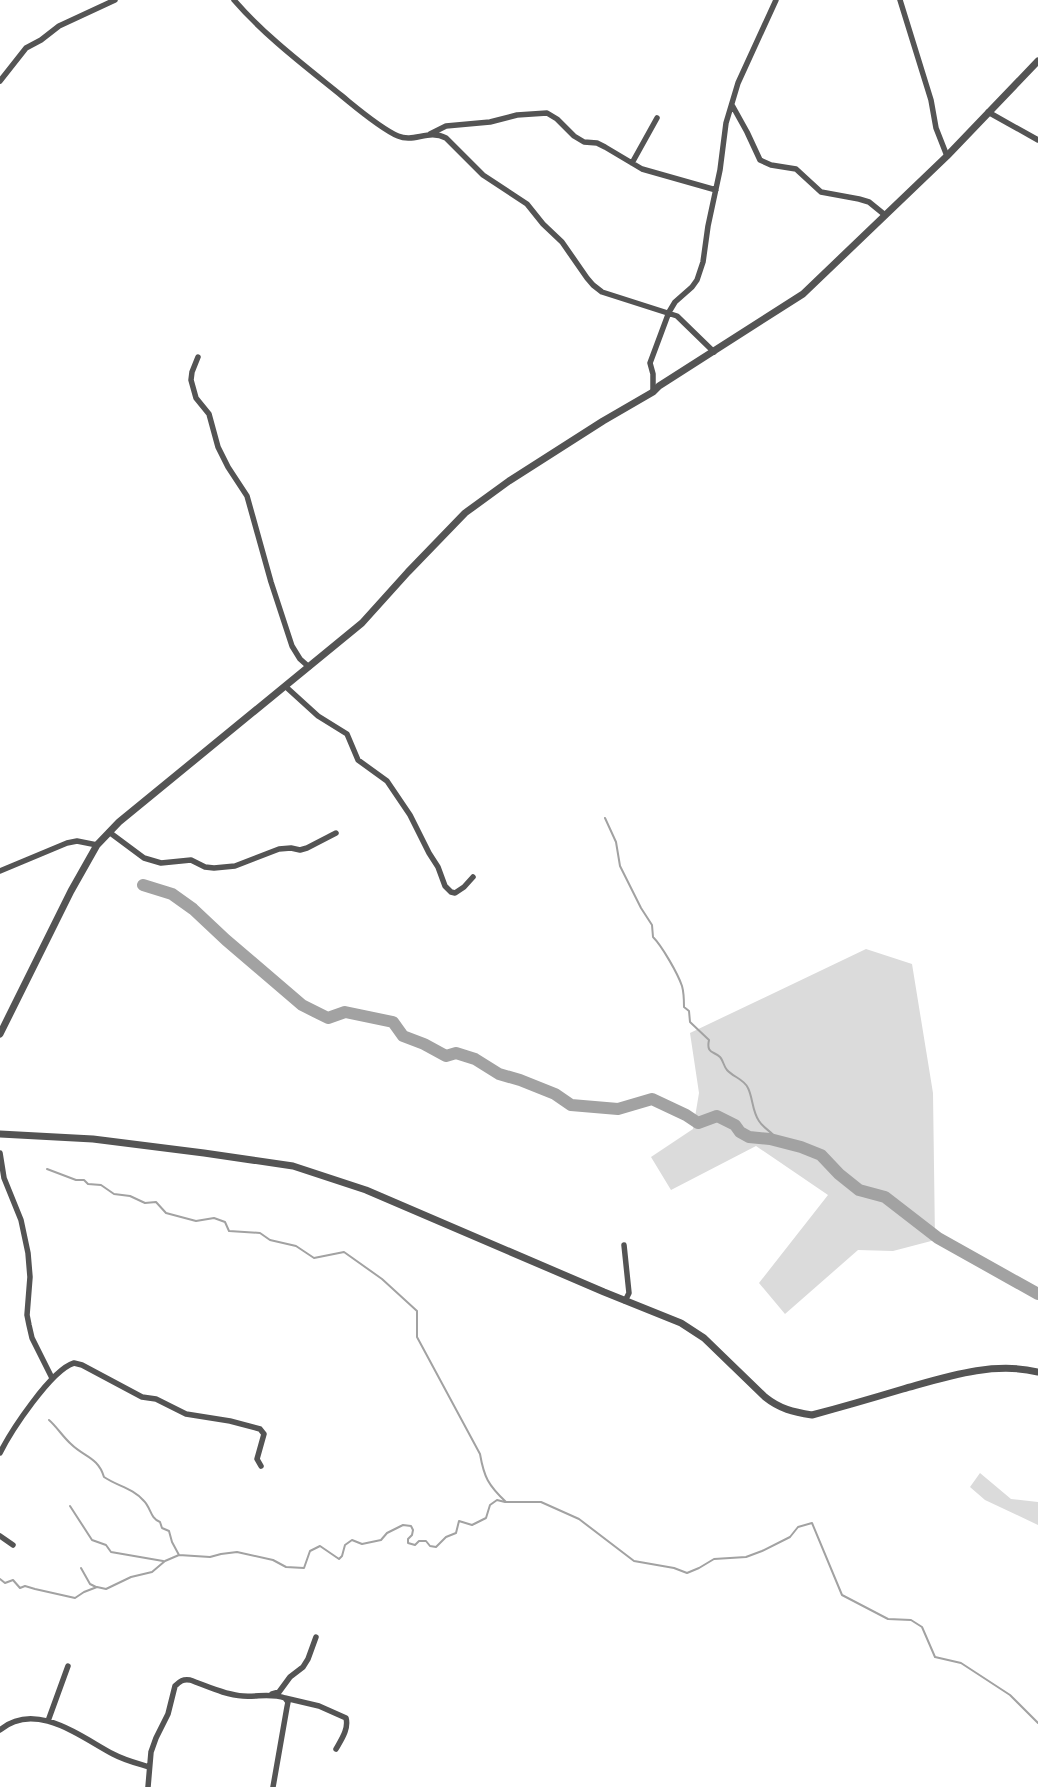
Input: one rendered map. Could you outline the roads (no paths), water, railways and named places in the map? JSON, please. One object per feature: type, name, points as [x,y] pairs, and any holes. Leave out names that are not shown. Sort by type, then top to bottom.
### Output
[{"type":"street","points":[[0,81],[26,48],[41,40],[59,26],[115,0]]},
{"type":"street","points":[[234,0],[288,51],[354,106],[400,137],[410,139],[429,134],[446,126],[490,122],[517,116],[547,113],[584,142],[597,143],[642,169],[716,190]]},
{"type":"street","points":[[652,392],[653,374],[650,363],[669,312],[675,302],[697,280],[703,262],[724,131],[738,83],[776,0]]},
{"type":"street","points":[[900,0],[931,100],[936,128],[947,156]]},
{"type":"street","points":[[0,1034],[71,890],[97,845],[119,822],[362,623],[465,513],[517,476],[652,392],[803,294],[947,156],[1038,61]]},
{"type":"street","points":[[732,105],[760,160],[771,165],[796,169],[821,192],[859,198],[869,202],[884,215]]},
{"type":"street","points":[[988,112],[1038,140]]},
{"type":"street","points":[[632,163],[657,118]]},
{"type":"street","points":[[429,134],[446,138],[482,175],[527,204],[543,224],[562,242],[587,278],[602,292],[669,312],[684,321],[714,352]]},
{"type":"street","points":[[198,357],[191,380],[196,398],[209,414],[218,447],[246,496],[292,646],[300,659],[309,667]]},
{"type":"street","points":[[285,686],[318,716],[346,734],[358,760],[387,781],[410,815],[438,867],[445,886],[450,892],[455,893],[473,877]]},
{"type":"street","points":[[109,832],[144,858],[161,863],[191,860],[205,867],[214,868],[235,866],[279,849],[291,848],[300,850],[307,848],[336,833]]},
{"type":"street","points":[[0,871],[67,843],[85,842],[97,845]]},
{"type":"street","points":[[0,1134],[93,1139],[293,1166],[366,1190],[625,1301],[681,1323],[704,1338],[776,1406],[798,1413],[812,1415],[950,1376],[1000,1368],[1038,1372]]},
{"type":"street","points":[[0,1153],[4,1178],[21,1220],[28,1253],[30,1277],[28,1325],[32,1338],[52,1378]]},
{"type":"street","points":[[624,1245],[629,1293],[625,1301]]},
{"type":"street","points":[[0,1453],[8,1437],[52,1378],[70,1364],[78,1363],[142,1397],[156,1399],[186,1414],[230,1420],[260,1429],[264,1434],[257,1459],[262,1466]]},
{"type":"street","points":[[0,1536],[13,1545]]},
{"type":"street","points":[[270,1695],[278,1692],[290,1677],[303,1667],[316,1637]]},
{"type":"street","points":[[48,1721],[68,1666]]},
{"type":"street","points":[[148,1787],[153,1745],[164,1723],[173,1692],[179,1681],[190,1680],[241,1696],[270,1695],[319,1706],[346,1718],[345,1730],[336,1749]]},
{"type":"street","points":[[273,1787],[288,1702],[286,1698]]},
{"type":"street","points":[[0,1730],[12,1721],[48,1721],[62,1726],[123,1759],[149,1767]]},
{"type":"waterway","points":[[605,818],[616,842],[620,866],[641,908],[652,925],[653,937],[665,953],[680,981],[684,1007],[689,1011],[690,1022],[709,1040],[708,1045],[711,1052],[718,1055],[727,1070],[746,1085],[750,1092],[757,1117],[761,1124],[777,1140]]},
{"type":"waterway","points":[[143,885],[172,894],[193,909],[302,1005],[328,1018],[345,1012],[393,1022],[403,1036],[424,1044],[446,1056],[456,1053],[475,1059],[499,1074],[555,1094],[571,1105],[618,1109],[652,1099],[686,1115],[698,1123],[717,1116],[735,1125],[740,1132],[749,1137],[770,1139],[801,1147],[821,1155],[839,1174],[859,1190],[885,1197],[938,1238],[1038,1294]]},
{"type":"waterway","points":[[47,1169],[76,1180],[84,1180],[88,1184],[101,1185],[114,1194],[130,1196],[145,1203],[156,1202],[166,1213],[196,1221],[214,1218],[225,1222],[229,1231],[260,1233],[270,1240],[296,1246],[314,1258],[344,1252],[382,1279],[417,1311],[417,1337],[480,1454],[483,1469],[488,1480],[495,1491],[506,1502],[541,1502],[579,1519],[634,1561],[674,1568],[687,1573],[714,1559],[746,1557],[762,1551],[790,1537],[798,1527],[812,1523],[842,1595],[888,1619],[911,1620],[922,1627],[935,1657],[961,1663],[1010,1695],[1038,1723]]},
{"type":"waterway","points":[[49,1420],[71,1444],[98,1465],[104,1477],[130,1490],[144,1501],[154,1518],[160,1522],[162,1528],[169,1531],[179,1555]]},
{"type":"waterway","points":[[0,1579],[5,1583],[13,1580],[20,1588],[25,1586],[75,1598],[97,1587],[106,1589],[131,1577],[152,1572],[165,1561],[179,1555],[210,1557],[237,1552],[273,1560],[286,1567],[304,1568],[310,1551],[320,1546],[339,1559],[342,1556],[345,1545],[352,1540],[362,1544],[381,1540],[387,1533],[403,1525],[411,1526],[413,1530],[408,1543],[415,1545],[419,1541],[426,1541],[430,1546],[436,1547],[446,1537],[456,1533],[459,1521],[472,1525],[486,1518],[490,1505],[497,1500],[505,1502]]},
{"type":"waterway","points":[[70,1506],[92,1540],[106,1545],[111,1552],[163,1561]]},
{"type":"waterway","points":[[81,1568],[90,1584],[96,1587]]}]
